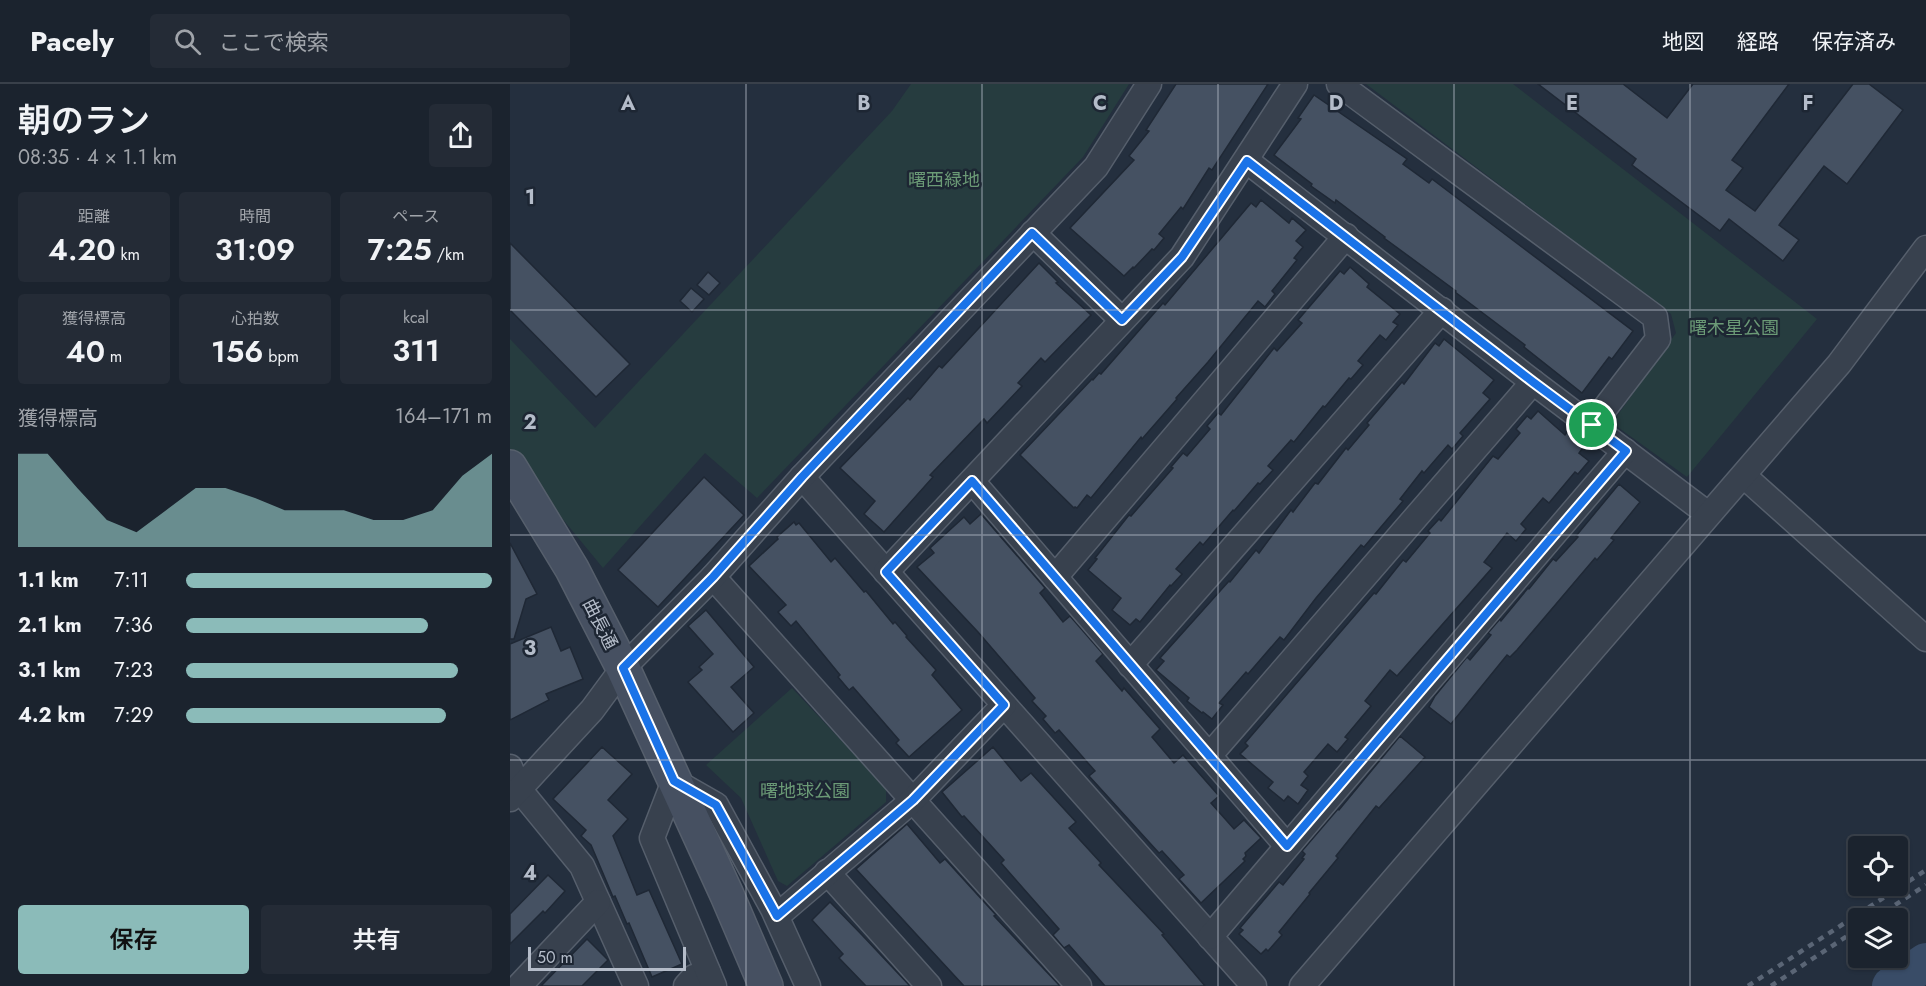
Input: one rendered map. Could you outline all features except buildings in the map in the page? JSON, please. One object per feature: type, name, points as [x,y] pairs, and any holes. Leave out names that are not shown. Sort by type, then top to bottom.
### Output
[{"type":"street","points":[[515,794],[592,710],[623,668],[713,577],[802,477],[1096,167],[1149,84]]},
{"type":"street","points":[[886,572],[1182,257],[1247,161],[1295,84]]},
{"type":"street","points":[[1339,84],[1655,317],[1658,339],[1592,425]]},
{"type":"street","points":[[1247,161],[1708,514]]},
{"type":"street","points":[[1032,233],[1122,320]]},
{"type":"street","points":[[1055,577],[1346,236]]},
{"type":"street","points":[[1302,986],[1839,364],[1926,248]]},
{"type":"street","points":[[1130,665],[1442,310]]},
{"type":"street","points":[[1209,756],[1533,382]]},
{"type":"street","points":[[1210,937],[1626,451]]},
{"type":"street","name":"曲長通","points":[[510,467],[572,569],[623,668],[766,986]]},
{"type":"street","points":[[1744,476],[1926,639]]},
{"type":"street","points":[[802,477],[1254,986]]},
{"type":"street","points":[[972,481],[1287,846]]},
{"type":"street","points":[[713,577],[1078,986]]},
{"type":"street","points":[[777,916],[913,800],[1004,705]]},
{"type":"street","points":[[510,767],[515,794],[582,866],[636,986]]},
{"type":"street","points":[[686,986],[694,977],[711,979],[652,838],[674,781],[716,805],[777,916],[808,986]]},
{"type":"street","points":[[827,872],[929,986]]},
{"type":"street","points":[[519,986],[598,902]]},
{"type":"green space","name":"曙西緑地","points":[[911,84],[1129,84],[1083,157],[757,498],[705,453],[603,568],[510,455],[510,339],[595,428],[892,111]]},
{"type":"green space","name":"曙木星公園","points":[[1366,84],[1513,84],[1817,319],[1687,477],[1612,423],[1676,333],[1671,314]]},
{"type":"green space","name":"曙地球公園","points":[[792,688],[886,788],[886,802],[787,886],[778,881],[741,798],[706,765]]},
{"type":"waterway","points":[[1891,986],[1926,962]]},
{"type":"railway","points":[[1748,986],[1926,870]]},
{"type":"railway","points":[[1890,908],[1926,885]]},
{"type":"railway","points":[[1771,986],[1848,936]]},
{"type":"route","points":[[1247,161],[1592,425],[1626,451],[1287,846],[972,481],[886,572],[1004,705],[913,800],[777,916],[716,805],[674,781],[623,668],[647,641],[713,577],[802,477],[1032,233],[1122,320],[1182,257],[1247,161]]}]
